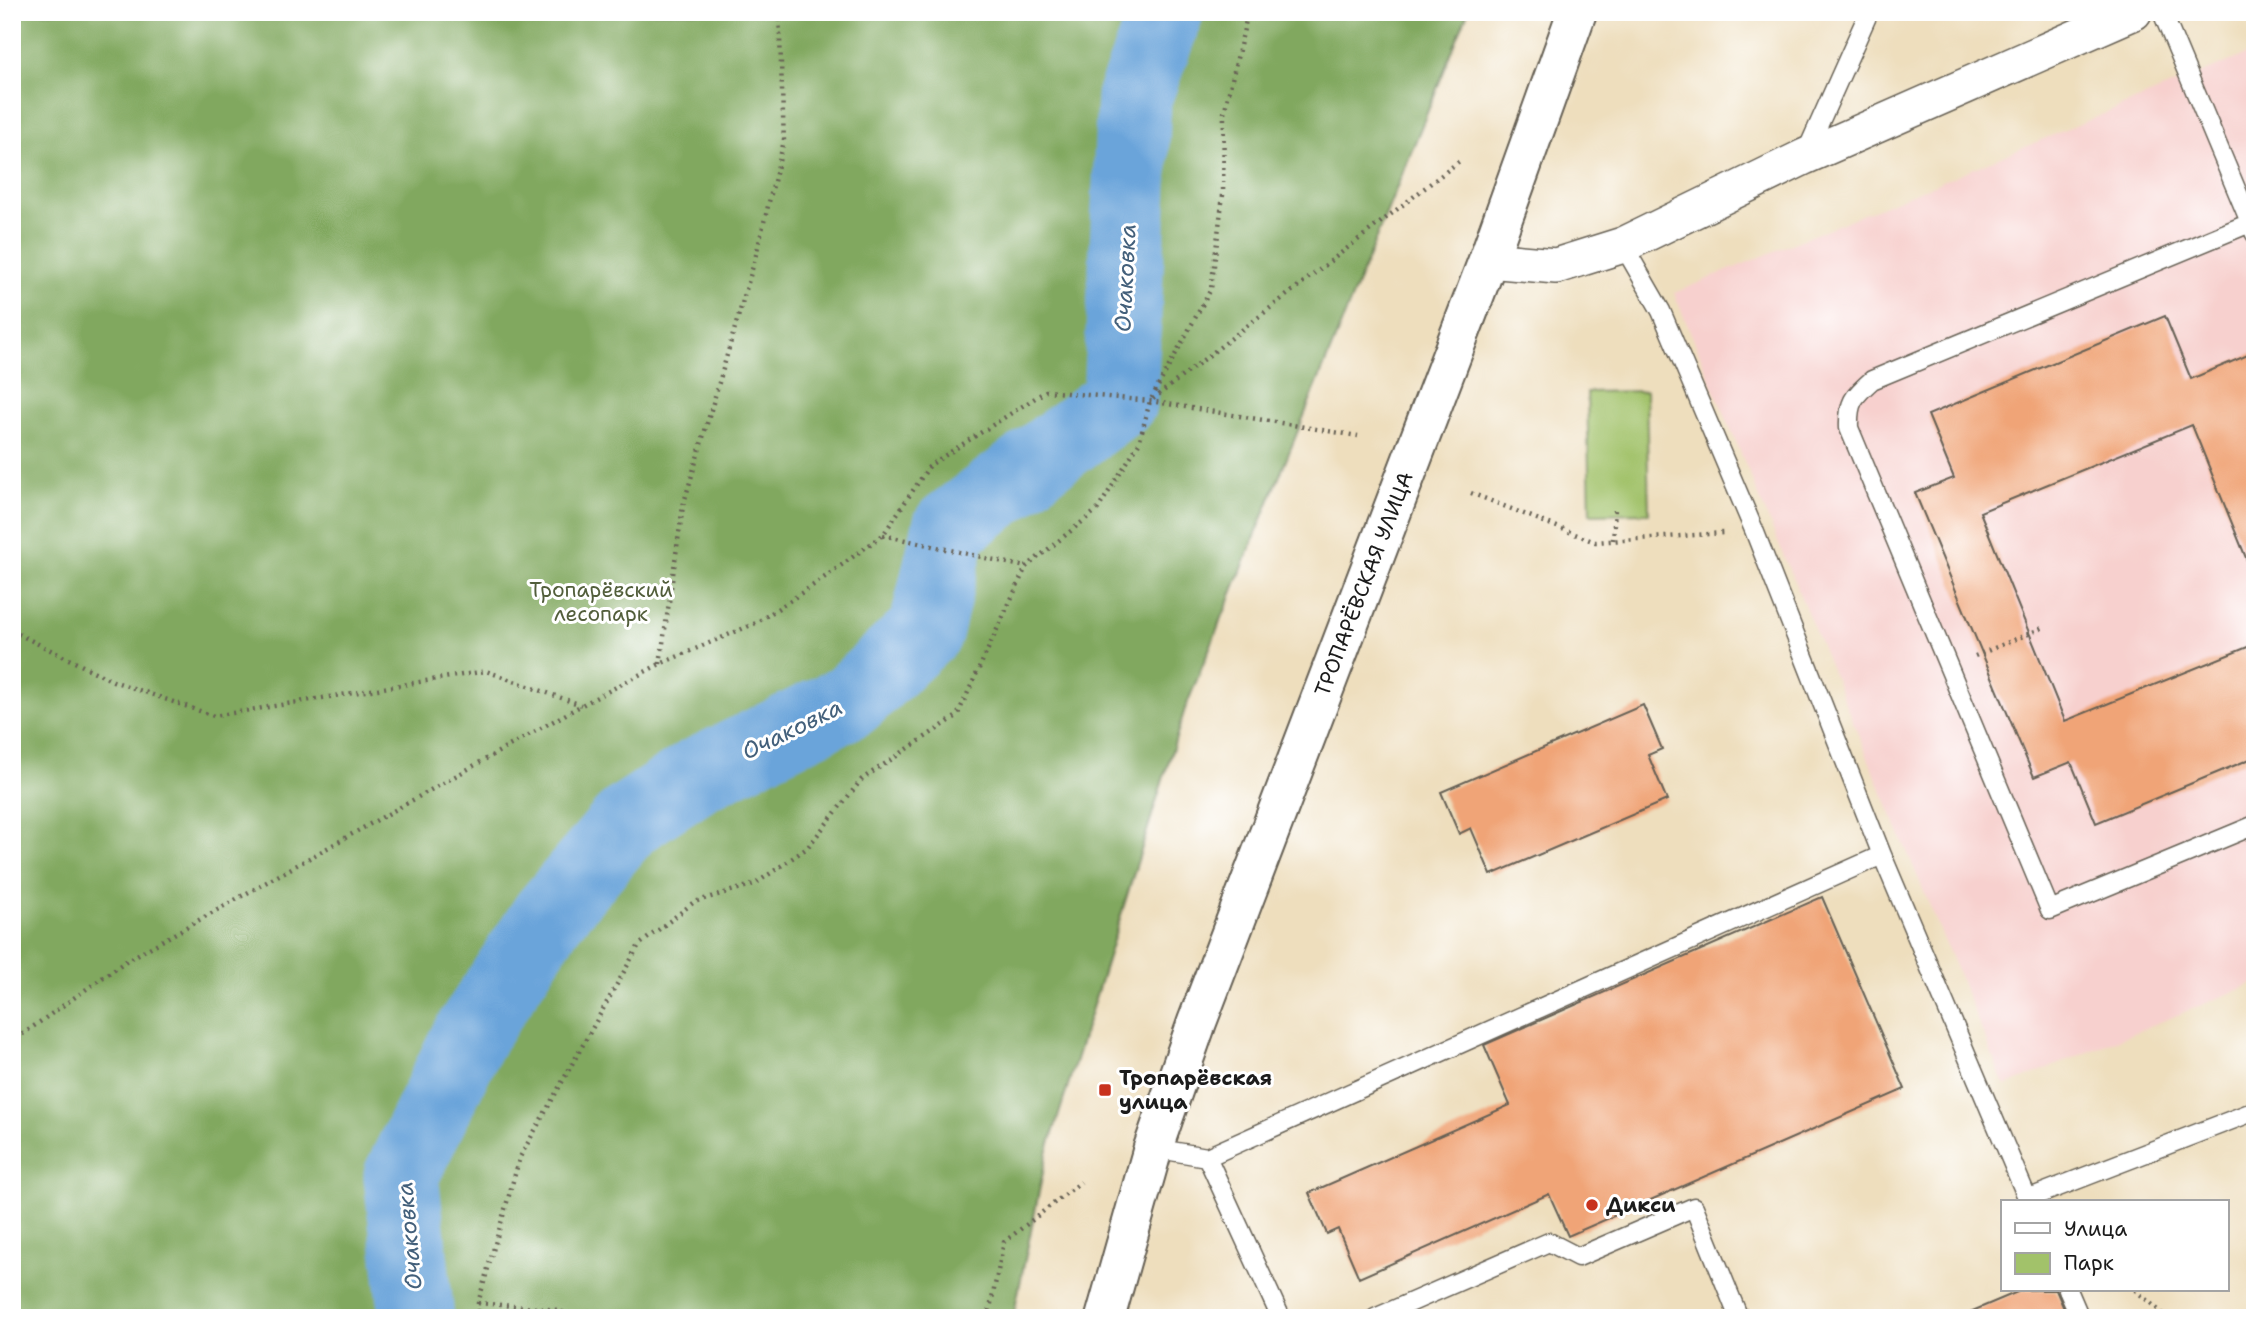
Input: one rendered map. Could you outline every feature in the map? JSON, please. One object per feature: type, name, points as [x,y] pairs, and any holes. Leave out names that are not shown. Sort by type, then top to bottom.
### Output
[{"type":"street","name":"ТРОПАРЁВСКАЯ УЛИЦА","points":[[1105,1318],[1153,1148],[1202,1009],[1488,260],[1577,12]]},
{"type":"street","points":[[1488,260],[1556,266],[1623,245],[1804,157],[2134,12]]},
{"type":"lane","points":[[1804,157],[1869,12]]},
{"type":"lane","points":[[2162,12],[2252,228],[1872,380],[1854,395],[1849,410],[1849,428],[2050,910],[2255,825]]},
{"type":"lane","points":[[1623,245],[1661,311],[1754,530],[1882,855],[2028,1200]]},
{"type":"lane","points":[[1153,1148],[1207,1157],[1882,855]]},
{"type":"lane","points":[[2031,1200],[2255,1111]]},
{"type":"lane","points":[[1207,1157],[1281,1318]]},
{"type":"lane","points":[[1375,1318],[1549,1242],[1578,1257],[1694,1207],[1739,1318]]},
{"type":"lane","points":[[2069,1292],[2080,1318]]},
{"type":"path","points":[[660,664],[684,506],[755,259],[783,141],[779,12]]},
{"type":"path","points":[[478,1318],[478,1303],[520,1157],[639,945],[694,902],[755,884],[807,848],[862,779],[957,716],[1026,567],[1098,509],[1139,443],[1150,401],[1211,289],[1223,195],[1224,113],[1248,12]]},
{"type":"path","points":[[1150,401],[1462,159]]},
{"type":"path","points":[[12,1044],[126,961],[582,705],[660,664],[756,623],[883,535],[930,465],[1046,391],[1150,401],[1358,436]]},
{"type":"path","points":[[1471,493],[1595,542],[1754,530]]},
{"type":"path","points":[[1613,540],[1615,509]]},
{"type":"path","points":[[883,535],[1026,567]]},
{"type":"path","points":[[1949,667],[2045,627]]},
{"type":"path","points":[[12,631],[113,681],[214,716],[486,671],[582,705]]},
{"type":"path","points":[[988,1318],[1004,1242],[1081,1182]]},
{"type":"path","points":[[2137,1292],[2168,1318]]},
{"type":"path","points":[[478,1303],[559,1310],[572,1318]]},
{"type":"shaded area","points":[[2255,51],[2255,983],[2005,1086],[1674,293]]},
{"type":"green space","name":"Тропарёвский лесопарк","points":[[12,12],[1468,12],[1185,709],[1047,1153],[1013,1318],[12,1318]]},
{"type":"green space","points":[[1646,391],[1649,513],[1590,514],[1587,392]]},
{"type":"building","points":[[2165,316],[2191,379],[2255,352],[2255,580],[2192,425],[1980,512],[2065,721],[2255,644],[2255,757],[2096,823],[2071,762],[2034,777],[1915,493],[1954,478],[1928,415]]},
{"type":"building","points":[[1643,705],[1662,749],[1648,755],[1667,800],[1491,875],[1471,828],[1459,834],[1441,792]]},
{"type":"building","points":[[1822,897],[1905,1089],[1568,1236],[1549,1194],[1359,1278],[1338,1229],[1327,1234],[1309,1193],[1510,1105],[1484,1045]]},
{"type":"building","points":[[2017,1292],[2057,1292],[2068,1318],[1956,1318]]},
{"type":"waterway","name":"Очаковка","points":[[417,1318],[401,1176],[467,1040],[548,916],[628,821],[698,775],[850,701],[926,630],[950,527],[1120,400],[1134,98],[1166,12]]},
{"type":"place","name":"Тропарёвская улица","points":[[1105,1090]]},
{"type":"place","name":"Дикси","points":[[1592,1205]]}]
